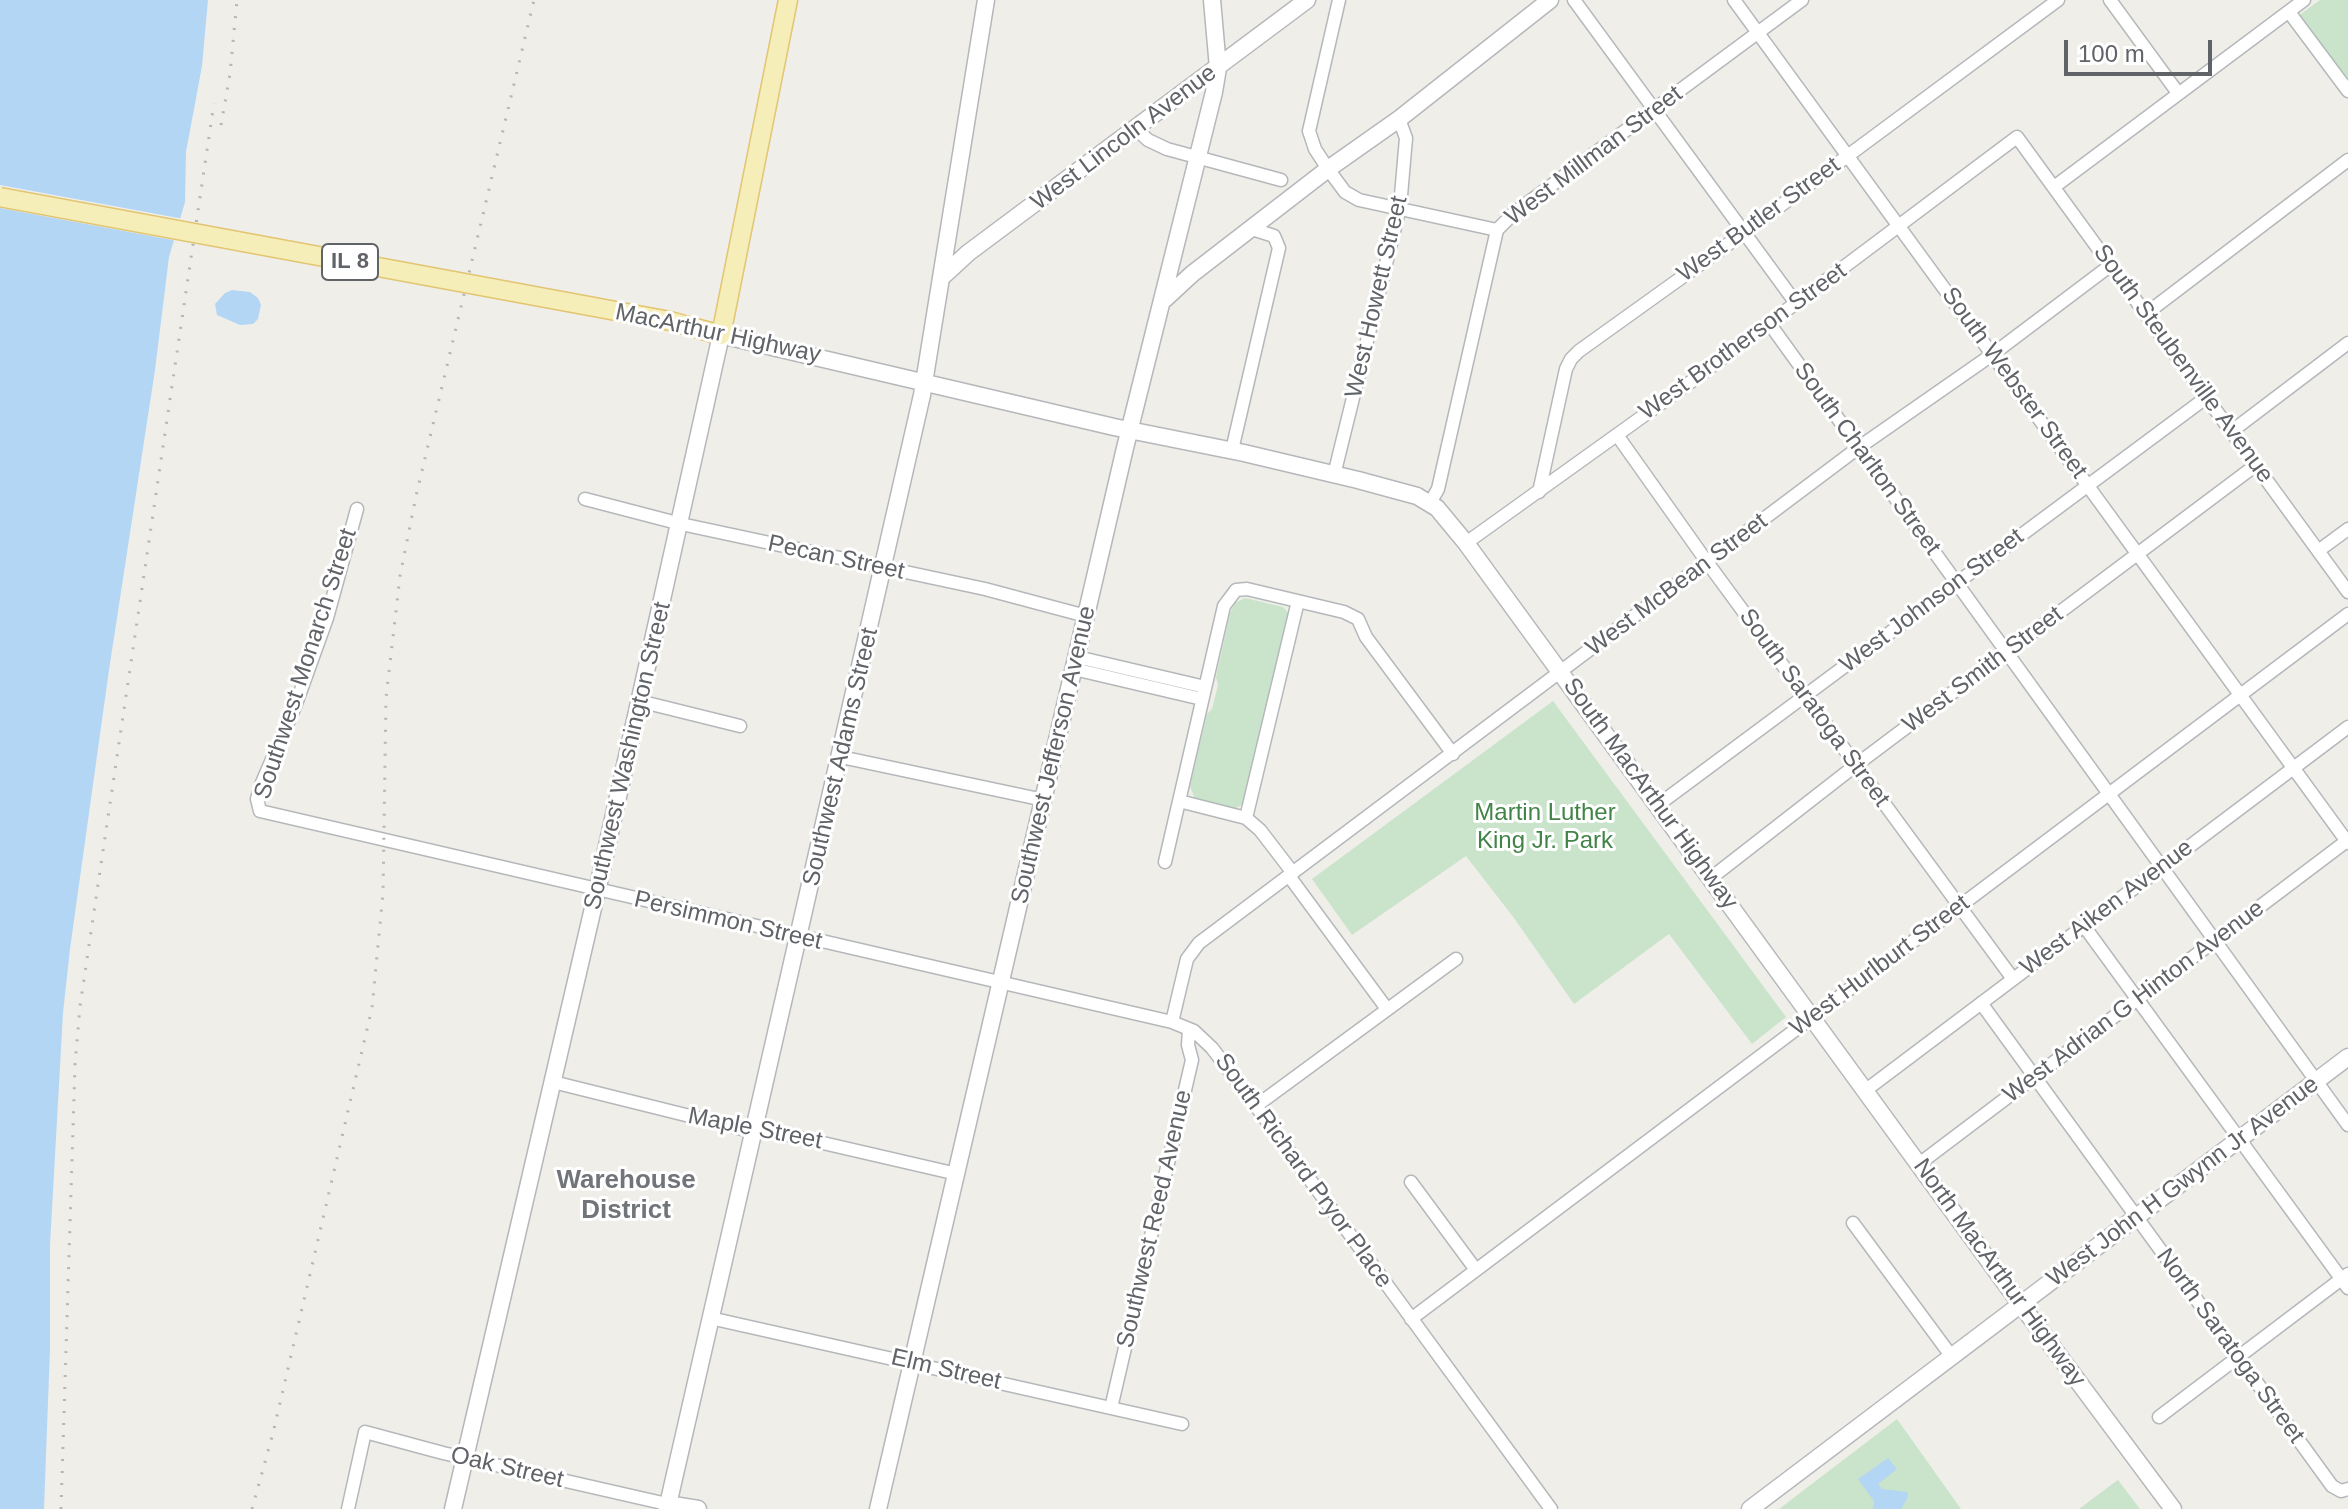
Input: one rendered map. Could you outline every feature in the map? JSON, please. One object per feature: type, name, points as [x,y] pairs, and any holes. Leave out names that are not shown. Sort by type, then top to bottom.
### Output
[{"type":"main road","name":"Southwest Washington Street","points":[[453,1509],[681,524],[788,0]]},
{"type":"main road","name":"Southwest Adams Street","points":[[667,1506],[925,382],[986,0]]},
{"type":"main road","name":"Southwest Jefferson Avenue","points":[[878,1509],[1130,430],[1199,158],[1218,68],[1212,0]]},
{"type":"main road","name":"West Lincoln Avenue","points":[[942,277],[968,253],[1307,0]]},
{"type":"main road","points":[[1164,300],[1192,274],[1328,169],[1399,119],[1550,0]]},
{"type":"main road","name":"MacArthur Highway","points":[[0,197],[656,319],[1130,430],[1232,450],[1410,493],[1430,503]]},
{"type":"main road","name":"South MacArthur Highway","points":[[1430,503],[1466,543],[1866,1090]]},
{"type":"main road","name":"West John H Gwynn Jr Avenue","points":[[1750,1509],[2348,1057]]},
{"type":"main road","name":"North MacArthur Highway","points":[[1866,1090],[2173,1509]]},
{"type":"main road","name":"North MacArthur Highway","points":[[2132,1456],[2163,1509]]},
{"type":"main road","name":"Oak Street","points":[[667,1506],[698,1509]]},
{"type":"street","points":[[1339,0],[1309,131],[1315,149],[1328,169],[1345,192],[1359,200],[1497,230]]},
{"type":"street","points":[[1574,0],[1795,302]]},
{"type":"street","name":"South Webster Street","points":[[1734,0],[2347,841]]},
{"type":"street","name":"West Millman Street","points":[[1430,503],[1439,486],[1497,230],[1519,209],[1802,0]]},
{"type":"street","name":"West Butler Street","points":[[1539,492],[1566,369],[1571,359],[1601,333],[1745,232],[2058,0]]},
{"type":"street","points":[[2110,0],[2178,93]]},
{"type":"street","points":[[2054,187],[2304,0]]},
{"type":"street","points":[[2289,12],[2348,91]]},
{"type":"street","name":"West Howett Street","points":[[1334,475],[1400,207],[1406,138],[1399,119]]},
{"type":"street","points":[[1136,129],[1162,147],[1281,180]]},
{"type":"street","name":"South Steubenville Avenue","points":[[2017,137],[2348,592]]},
{"type":"street","name":"West Brotherson Street","points":[[1466,543],[1769,323],[2017,137]]},
{"type":"street","points":[[2147,313],[2348,160]]},
{"type":"street","points":[[1232,450],[1279,248],[1274,236],[1252,229]]},
{"type":"street","name":"West McBean Street","points":[[1172,1022],[1187,959],[1199,943],[1858,448],[1993,354],[2111,265]]},
{"type":"street","name":"South Charlton Street","points":[[1769,323],[2348,1125]]},
{"type":"street","points":[[2232,431],[2348,343]]},
{"type":"street","name":"West Johnson Street","points":[[1658,805],[2207,397]]},
{"type":"street","name":"South Saratoga Street","points":[[1617,435],[2013,979]]},
{"type":"street","name":"West Smith Street","points":[[1711,878],[1856,765],[2256,465]]},
{"type":"street","name":"Pecan Street","points":[[585,499],[681,524],[985,589],[1086,616]]},
{"type":"street","name":"Southwest Monarch Street","points":[[267,813],[258,808],[261,785],[296,704],[327,618],[357,509]]},
{"type":"street","points":[[2318,551],[2348,529]]},
{"type":"street","points":[[1165,862],[1224,606],[1236,590],[1247,589],[1298,601],[1344,612],[1358,619],[1366,637],[1453,754]]},
{"type":"street","points":[[1246,818],[1298,601]]},
{"type":"street","name":"West Hurlburt Street","points":[[1411,1319],[2348,614]]},
{"type":"street","points":[[1075,663],[1203,693]]},
{"type":"street","points":[[639,701],[740,726]]},
{"type":"street","name":"West Aiken Avenue","points":[[1866,1090],[2348,727]]},
{"type":"street","points":[[841,757],[1044,800]]},
{"type":"street","points":[[1179,801],[1246,818],[1260,830],[1387,1009]]},
{"type":"street","name":"Persimmon Street","points":[[267,813],[1172,1022],[1189,1029]]},
{"type":"street","name":"West Adrian G Hinton Avenue","points":[[1919,1164],[2347,841]]},
{"type":"street","points":[[2084,926],[2346,1280],[2159,1417]]},
{"type":"street","points":[[1256,1106],[1456,959]]},
{"type":"street","name":"North Saratoga Street","points":[[1981,1003],[2332,1486],[2344,1490]]},
{"type":"street","name":"South Richard Pryor Place","points":[[1189,1029],[1203,1038],[1256,1106],[1551,1509]]},
{"type":"street","name":"Southwest Reed Avenue","points":[[1111,1408],[1192,1060],[1188,1045],[1189,1029]]},
{"type":"street","name":"Maple Street","points":[[553,1082],[712,1122],[957,1174]]},
{"type":"street","points":[[1411,1182],[1476,1270]]},
{"type":"street","points":[[1853,1223],[1952,1357]]},
{"type":"street","name":"Elm Street","points":[[710,1318],[1182,1424]]},
{"type":"street","name":"Oak Street","points":[[348,1509],[365,1432],[667,1506]]},
{"type":"green space","points":[[2320,0],[2348,0],[2348,82],[2298,16]]},
{"type":"green space","points":[[1245,598],[1283,607],[1290,615],[1247,788],[1247,802],[1234,809],[1195,799],[1190,786],[1207,714],[1212,709],[1218,685],[1216,677],[1230,614],[1235,603]]},
{"type":"green space","name":"Martin Luther King Jr. Park","points":[[1553,701],[1786,1017],[1752,1044],[1669,934],[1574,1004],[1466,856],[1352,935],[1312,879]]},
{"type":"green space","points":[[1897,1419],[1961,1509],[1779,1509]]},
{"type":"green space","points":[[2118,1480],[2140,1509],[2079,1509],[2115,1482]]},
{"type":"water","points":[[0,0],[208,0],[202,66],[186,152],[185,202],[169,257],[63,1013],[50,1245],[44,1509],[0,1509]]},
{"type":"water","points":[[232,290],[250,292],[258,298],[261,305],[258,319],[253,324],[240,325],[217,315],[215,304]]},
{"type":"water","points":[[1888,1458],[1897,1469],[1878,1484],[1882,1489],[1908,1492],[1907,1499],[1901,1509],[1873,1509],[1874,1501],[1858,1479]]},
{"type":"pier","points":[[0,185],[184,219],[178,241],[0,208]]},
{"type":"railway","points":[[221,125],[230,74],[237,0]]},
{"type":"railway","points":[[252,1509],[273,1433],[372,1008],[383,893],[386,698],[400,576],[416,496],[534,0]]},
{"type":"railway","points":[[61,1509],[75,1065],[80,1006],[214,103]]},
{"type":"district","name":"Warehouse District","points":[[626,1196]]}]
